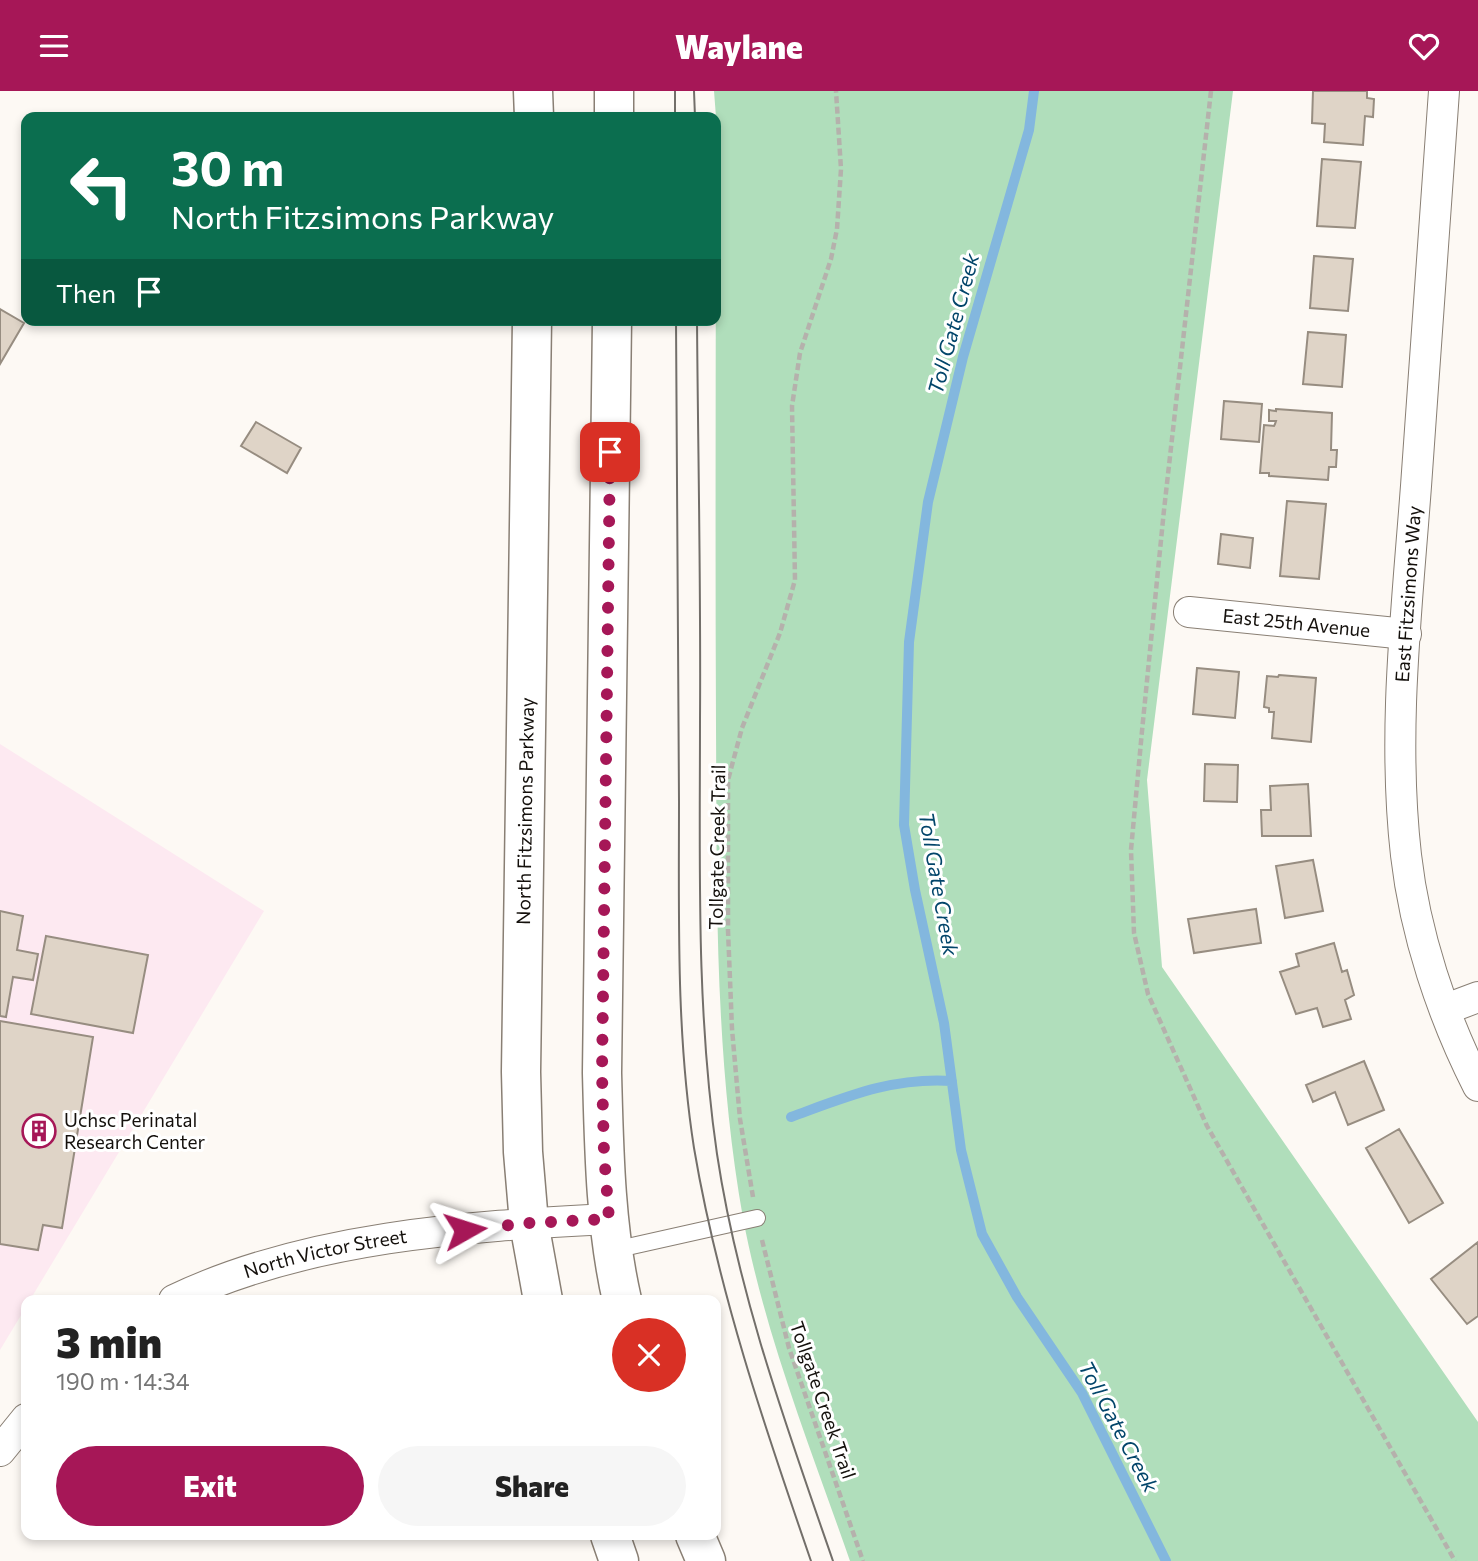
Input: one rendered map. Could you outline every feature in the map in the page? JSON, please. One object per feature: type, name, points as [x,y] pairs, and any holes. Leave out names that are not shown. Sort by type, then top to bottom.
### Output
[{"type":"main road","points":[[534,91],[534,112]]},
{"type":"main road","points":[[614,91],[614,112]]},
{"type":"main road","name":"North Fitzsimons Parkway","points":[[532,326],[521,1072],[523,1152],[529,1223],[542,1295]]},
{"type":"main road","points":[[612,326],[602,1073],[604,1153],[611,1234],[621,1295]]},
{"type":"main road","points":[[612,1540],[619,1561]]},
{"type":"main road","points":[[697,1540],[706,1561]]},
{"type":"street","name":"East Fitzsimons Way","points":[[1444,91],[1402,683],[1401,797],[1406,857],[1426,949],[1446,1009],[1478,1086]]},
{"type":"street","name":"East 25th Avenue","points":[[1189,611],[1406,634]]},
{"type":"street","points":[[1446,1009],[1478,997]]},
{"type":"street","name":"North Victor Street","points":[[186,1295],[220,1280],[330,1250],[428,1234],[529,1223],[611,1234]]},
{"type":"street","points":[[0,1451],[21,1425]]},
{"type":"lane","points":[[611,1234],[757,1218]]},
{"type":"path","name":"Tollgate Creek Trail","points":[[836,91],[841,169],[837,229],[827,272],[800,353],[792,407],[795,580],[780,633],[742,728],[728,780],[728,930],[732,1029],[744,1151],[757,1218],[789,1348],[863,1561]]},
{"type":"path","points":[[1211,91],[1138,770],[1131,850],[1134,933],[1149,994],[1207,1126],[1455,1561]]},
{"type":"shaded area","points":[[0,744],[264,911],[33,1295],[21,1295],[21,1315],[0,1350]]},
{"type":"green space","points":[[714,91],[1233,91],[1147,780],[1162,967],[1478,1422],[1478,1561],[850,1561],[790,1391],[752,1262],[743,1218],[727,1096],[717,911],[716,326],[721,326],[721,112],[716,112]]},
{"type":"building","points":[[1313,91],[1367,91],[1367,98],[1374,99],[1373,117],[1365,116],[1363,145],[1324,142],[1325,124],[1312,123]]},
{"type":"building","points":[[1322,159],[1361,162],[1355,228],[1317,226]]},
{"type":"building","points":[[1314,256],[1353,259],[1348,311],[1310,308]]},
{"type":"building","points":[[0,309],[21,321],[22,326],[0,364]]},
{"type":"building","points":[[1308,332],[1346,335],[1342,387],[1303,384]]},
{"type":"building","points":[[1224,401],[1262,404],[1259,442],[1221,439]]},
{"type":"building","points":[[1269,410],[1332,413],[1331,450],[1337,450],[1336,467],[1329,467],[1328,480],[1260,473],[1264,425],[1274,426],[1276,421],[1269,421]]},
{"type":"building","points":[[256,422],[301,448],[287,473],[241,446]]},
{"type":"building","points":[[1287,501],[1326,504],[1319,579],[1280,576]]},
{"type":"building","points":[[1221,534],[1253,538],[1250,568],[1218,564]]},
{"type":"building","points":[[1197,668],[1239,672],[1235,718],[1193,714]]},
{"type":"building","points":[[1267,676],[1316,678],[1311,742],[1272,738],[1274,712],[1269,712],[1269,708],[1264,707]]},
{"type":"building","points":[[1205,764],[1238,765],[1237,802],[1204,801]]},
{"type":"building","points":[[1308,784],[1311,836],[1262,836],[1261,810],[1271,810],[1270,786]]},
{"type":"building","points":[[1313,860],[1323,911],[1285,918],[1276,866]]},
{"type":"building","points":[[1256,909],[1261,943],[1194,953],[1188,919]]},
{"type":"building","points":[[0,911],[23,916],[17,950],[38,954],[33,980],[13,977],[6,1017],[0,1016]]},
{"type":"building","points":[[46,936],[148,955],[133,1033],[31,1014]]},
{"type":"building","points":[[1334,943],[1342,972],[1347,970],[1354,995],[1345,1000],[1351,1019],[1323,1027],[1317,1008],[1296,1014],[1280,972],[1299,966],[1296,954]]},
{"type":"building","name":"Uchsc Perinatal Research Center","points":[[0,1021],[93,1037],[62,1228],[43,1225],[38,1250],[0,1244]]},
{"type":"building","points":[[1364,1061],[1384,1110],[1348,1125],[1335,1092],[1313,1102],[1306,1085]]},
{"type":"building","points":[[1399,1129],[1443,1203],[1409,1223],[1366,1148]]},
{"type":"building","points":[[1478,1242],[1478,1316],[1467,1324],[1431,1279]]},
{"type":"waterway","name":"Toll Gate Creek","points":[[1034,91],[1029,130],[963,357],[928,502],[909,642],[904,825],[944,1023],[961,1150],[982,1234],[1017,1297],[1082,1393],[1166,1561]]},
{"type":"waterway","points":[[791,1117],[889,1085],[952,1081]]},
{"type":"tram line","points":[[675,91],[675,112]]},
{"type":"tram line","points":[[694,91],[695,112]]},
{"type":"tram line","points":[[676,326],[679,931],[681,1018],[688,1105],[704,1201],[729,1305],[811,1561]]},
{"type":"tram line","points":[[697,326],[701,937],[710,1100],[726,1206],[751,1309],[833,1561]]},
{"type":"place","name":"Uchsc Perinatal Research Center","points":[[39,1131]]},
{"type":"route","points":[[465,1230],[529,1223],[609,1219],[602,1073],[610,452]]}]
